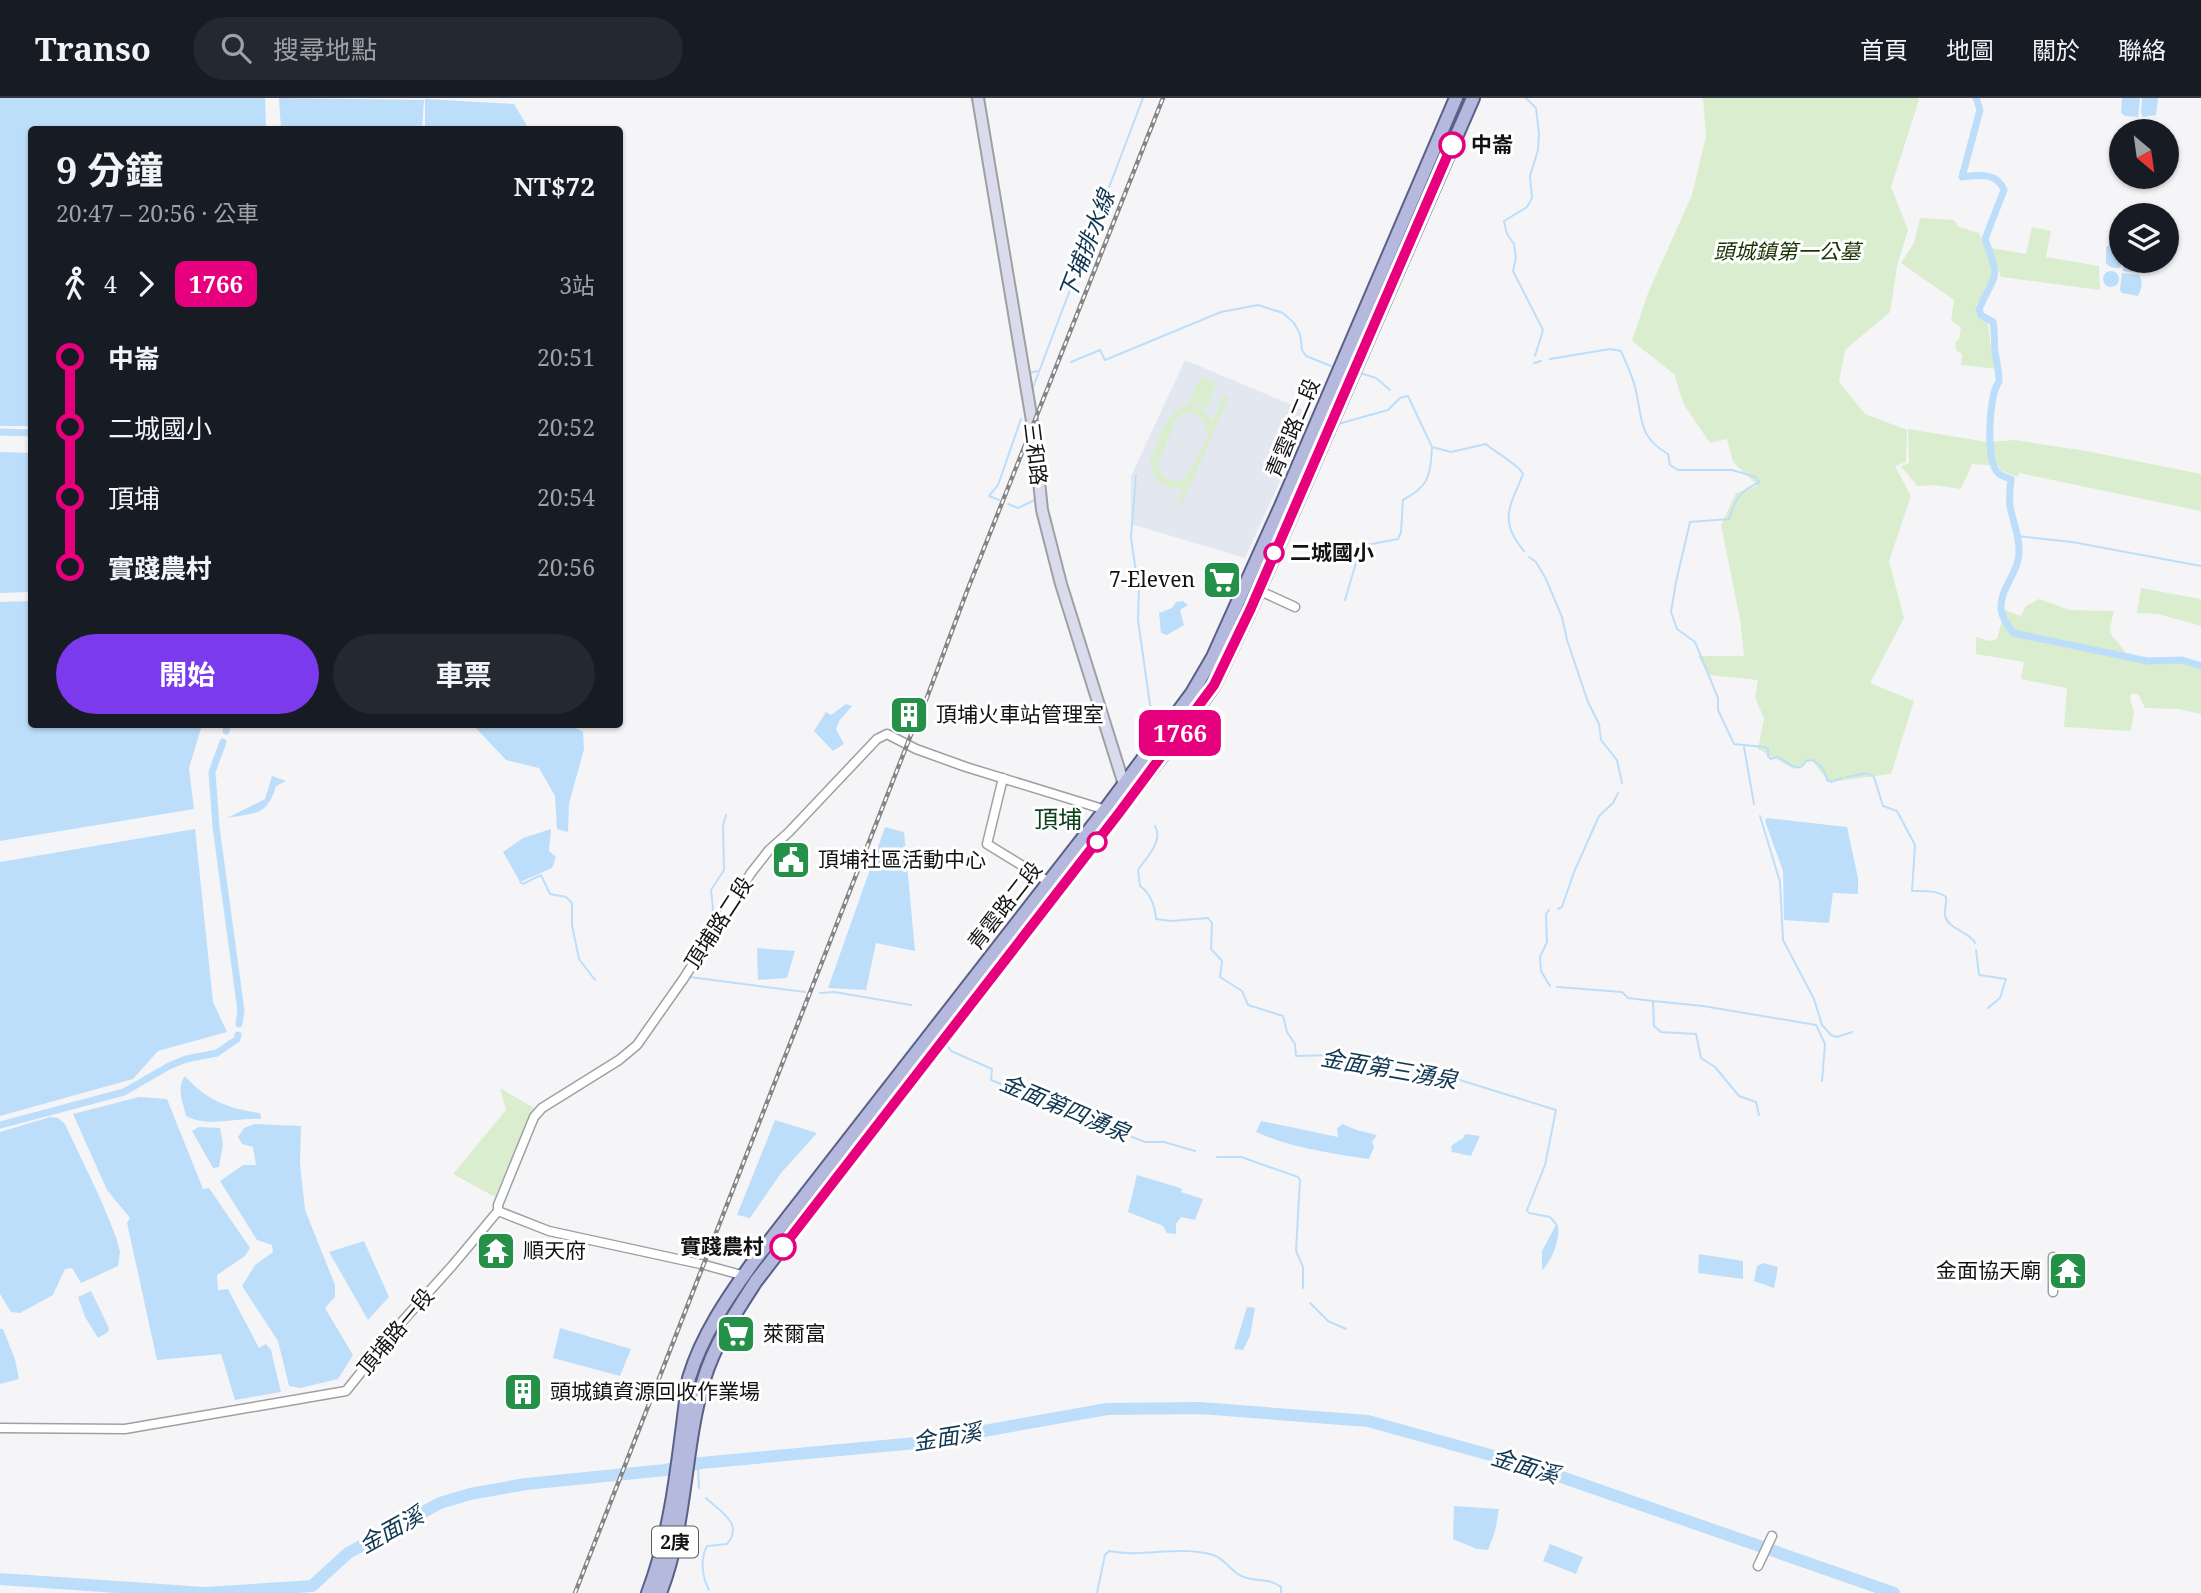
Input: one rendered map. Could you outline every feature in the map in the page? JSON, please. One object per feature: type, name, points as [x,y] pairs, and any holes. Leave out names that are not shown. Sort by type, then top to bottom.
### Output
[{"type":"main road","name":"三和路","points":[[978,98],[1034,433],[1044,519],[1061,584],[1129,800]]},
{"type":"main road","name":"青雲路二段","points":[[750,1278],[1119,813],[1214,685],[1258,590],[1283,506],[1456,98]]},
{"type":"main road","name":"青雲路二段","points":[[685,1448],[711,1359],[750,1278],[1192,693],[1213,657],[1473,98]]},
{"type":"main road","name":"2庚","points":[[660,1593],[671,1562],[685,1490],[685,1448]]},
{"type":"main road","name":"2庚","points":[[648,1593],[657,1570],[685,1448]]},
{"type":"street","points":[[1258,590],[1295,607]]},
{"type":"street","name":"頂埔路二段","points":[[498,1211],[498,1205],[534,1117],[542,1108],[619,1060],[637,1045],[769,850],[877,739],[887,734],[916,750],[1119,813]]},
{"type":"street","points":[[1003,778],[987,844],[1049,882]]},
{"type":"street","points":[[498,1211],[549,1231],[705,1265],[750,1278]]},
{"type":"street","name":"頂埔路一段","points":[[0,1428],[125,1429],[346,1391],[498,1211]]},
{"type":"street","points":[[2053,1257],[2053,1292]]},
{"type":"street","points":[[1758,1566],[1772,1536]]},
{"type":"shaded area","name":"二城國小","points":[[1185,360],[1311,413],[1245,558],[1131,524],[1131,476]]},
{"type":"green space","name":"頭城鎮第一公墓","points":[[1703,98],[1919,100],[1891,187],[1908,230],[1897,266],[1890,312],[1845,350],[1839,382],[1865,414],[1907,430],[1906,462],[1895,466],[1911,496],[1889,561],[1904,618],[1870,683],[1914,701],[1891,774],[1829,782],[1811,759],[1794,769],[1758,749],[1764,719],[1755,697],[1758,680],[1709,675],[1698,656],[1744,656],[1740,619],[1721,525],[1736,493],[1758,486],[1733,462],[1727,439],[1710,443],[1684,405],[1674,374],[1632,341],[1648,293],[1692,195],[1706,136]]},
{"type":"green space","points":[[1920,218],[1954,220],[1959,227],[1979,233],[1992,269],[1989,285],[1976,305],[1976,313],[1988,323],[1996,369],[1961,365],[1962,354],[1956,350],[1955,343],[1959,339],[1961,327],[1951,321],[1954,300],[1901,263],[1914,243]]},
{"type":"green space","points":[[2032,227],[2051,231],[2046,257],[2099,266],[2100,290],[2001,277],[1991,248],[2026,254]]},
{"type":"green space","points":[[1201,376],[1217,383],[1206,409],[1189,402]]},
{"type":"green space","points":[[1224,395],[1229,397],[1183,503],[1177,502],[1183,489],[1170,488],[1160,483],[1150,461],[1160,435],[1168,419],[1190,404],[1203,410],[1212,421]],"holes":[[[1191,413],[1202,419],[1208,434],[1194,464],[1183,478],[1177,481],[1168,480],[1158,464],[1176,419]]]},
{"type":"green space","points":[[1908,429],[1987,442],[2015,440],[2201,474],[2201,511],[2019,473],[2018,477],[2000,470],[1999,466],[1972,464],[1961,489],[1935,485],[1917,486],[1901,466],[1909,463]]},
{"type":"green space","points":[[2141,588],[2201,599],[2201,626],[2158,614],[2137,613]]},
{"type":"green space","points":[[2039,599],[2070,610],[2114,611],[2111,634],[2130,658],[2150,663],[2183,663],[2201,668],[2201,714],[2178,709],[2145,708],[2138,694],[2131,694],[2134,712],[2131,731],[2064,727],[2067,688],[2021,679],[2024,662],[1976,654],[1976,637],[1989,641],[1997,639],[2005,610],[2021,616],[2026,606]]},
{"type":"green space","points":[[500,1088],[534,1108],[495,1197],[453,1174],[506,1110]]},
{"type":"water","points":[[0,98],[265,98],[266,126],[28,126],[28,426],[0,426]]},
{"type":"water","points":[[279,98],[424,100],[422,126],[281,126]]},
{"type":"water","points":[[2122,98],[2140,98],[2138,117],[2121,113]]},
{"type":"water","points":[[2142,98],[2158,98],[2156,115],[2143,117]]},
{"type":"water","points":[[425,99],[514,104],[526,126],[425,126]]},
{"type":"water","points":[[2109,245],[2109,266],[2106,263],[2106,247]]},
{"type":"water","points":[[2108,271],[2119,276],[2119,282],[2114,287],[2108,287],[2103,282],[2103,276]]},
{"type":"water","points":[[2122,273],[2141,277],[2138,296],[2122,293]]},
{"type":"water","points":[[0,452],[28,453],[28,592],[0,593]]},
{"type":"water","points":[[28,601],[28,728],[201,728],[189,768],[194,809],[0,841],[0,602]]},
{"type":"water","points":[[1183,601],[1188,605],[1180,610],[1184,625],[1167,635],[1161,633],[1159,613],[1172,608],[1176,602]]},
{"type":"water","points":[[846,704],[852,706],[839,721],[836,729],[844,744],[833,751],[814,731],[826,712],[831,715]]},
{"type":"water","points":[[476,728],[576,728],[583,732],[584,749],[569,804],[568,832],[557,829],[555,796],[539,768],[506,760]]},
{"type":"water","points":[[272,776],[286,781],[276,786],[264,808],[253,814],[227,818],[265,799]]},
{"type":"water","points":[[1766,818],[1847,827],[1858,878],[1858,894],[1833,893],[1829,923],[1784,920],[1783,871]]},
{"type":"water","points":[[885,827],[904,832],[915,951],[876,943],[866,990],[828,988]]},
{"type":"water","points":[[195,829],[213,1002],[227,1032],[158,1051],[133,1079],[0,1116],[0,862]]},
{"type":"water","points":[[551,829],[549,851],[556,857],[552,868],[520,882],[503,852],[523,838]]},
{"type":"water","points":[[757,948],[795,951],[787,978],[758,980]]},
{"type":"water","points":[[185,1076],[210,1097],[228,1106],[260,1113],[261,1119],[214,1122],[186,1116],[181,1090]]},
{"type":"water","points":[[139,1097],[167,1099],[203,1189],[209,1188],[250,1248],[245,1256],[217,1275],[218,1290],[228,1289],[259,1348],[266,1344],[271,1350],[281,1392],[235,1400],[221,1354],[157,1360],[127,1223],[130,1218],[107,1190],[73,1114]]},
{"type":"water","points":[[50,1117],[58,1118],[65,1124],[101,1200],[120,1252],[118,1266],[81,1283],[72,1268],[65,1269],[53,1295],[20,1313],[11,1312],[0,1294],[0,1132]]},
{"type":"water","points":[[775,1120],[817,1133],[781,1173],[750,1218],[737,1215]]},
{"type":"water","points":[[1261,1121],[1338,1137],[1337,1128],[1343,1124],[1377,1135],[1372,1142],[1374,1147],[1369,1159],[1311,1149],[1270,1138],[1256,1132]]},
{"type":"water","points":[[255,1124],[301,1126],[300,1163],[305,1210],[335,1285],[335,1297],[325,1308],[353,1355],[338,1379],[300,1388],[289,1386],[278,1341],[242,1286],[255,1265],[273,1252],[272,1245],[257,1240],[220,1181],[243,1165],[256,1165],[253,1147],[242,1144],[238,1137],[244,1128]]},
{"type":"water","points":[[199,1127],[220,1128],[223,1144],[219,1167],[213,1168],[192,1131]]},
{"type":"water","points":[[1465,1134],[1480,1136],[1471,1156],[1452,1152],[1451,1146]]},
{"type":"water","points":[[1137,1175],[1177,1187],[1182,1189],[1181,1192],[1203,1199],[1195,1220],[1181,1217],[1176,1224],[1176,1234],[1167,1233],[1163,1226],[1128,1212]]},
{"type":"water","points":[[1557,1223],[1555,1248],[1542,1270],[1542,1251]]},
{"type":"water","points":[[364,1241],[389,1297],[368,1320],[329,1252]]},
{"type":"water","points":[[1699,1254],[1743,1261],[1743,1279],[1698,1273]]},
{"type":"water","points":[[1763,1263],[1778,1267],[1774,1288],[1754,1281],[1757,1266]]},
{"type":"water","points":[[91,1291],[109,1328],[108,1332],[98,1338],[85,1317],[78,1297]]},
{"type":"water","points":[[1247,1307],[1255,1308],[1250,1336],[1243,1350],[1234,1349]]},
{"type":"water","points":[[560,1328],[631,1349],[620,1376],[553,1358]]},
{"type":"water","points":[[0,1329],[3,1329],[15,1359],[19,1379],[0,1384]]},
{"type":"water","points":[[1454,1506],[1499,1509],[1488,1550],[1477,1549],[1453,1539]]},
{"type":"water","points":[[1550,1544],[1583,1557],[1576,1574],[1543,1561]]},
{"type":"waterway","name":"下埔排水線","points":[[1032,390],[1143,98]]},
{"type":"waterway","points":[[1526,98],[1536,108],[1539,134],[1538,150],[1530,176],[1532,198],[1527,207],[1504,221],[1507,234],[1514,244],[1516,258],[1513,271],[1543,330],[1535,356]]},
{"type":"waterway","points":[[1976,98],[1980,110],[1962,177],[1992,177],[2004,190],[1985,239],[1995,270],[1993,281],[1979,309],[1981,315],[1993,322],[1999,374],[1991,410],[1992,459],[1997,471],[2011,479],[2010,506],[2019,546],[2018,560],[2001,602],[2003,616],[2013,633],[2147,661],[2182,660],[2201,666]]},
{"type":"waterway","points":[[1071,362],[1100,350],[1105,360],[1221,312],[1258,305],[1283,313],[1294,323],[1300,334],[1302,350],[1306,356],[1331,366]]},
{"type":"waterway","points":[[1550,359],[1610,349],[1621,351],[1634,382],[1646,433],[1668,454],[1670,465],[1678,470],[1732,470],[1756,477],[1759,483],[1739,496],[1729,519],[1690,522],[1671,612],[1677,629],[1695,642],[1718,698],[1718,710],[1734,744],[1764,747],[1768,749],[1771,759],[1777,757],[1796,767],[1812,760],[1822,768],[1827,780],[1831,782],[1842,778]]},
{"type":"waterway","points":[[1534,363],[1541,361]]},
{"type":"waterway","points":[[1030,373],[1037,371]]},
{"type":"waterway","points":[[1360,373],[1376,378],[1390,390]]},
{"type":"waterway","points":[[1400,398],[1408,396],[1432,447],[1451,452],[1486,444],[1521,470],[1523,474],[1511,505],[1509,522],[1511,531],[1524,551]]},
{"type":"waterway","points":[[1338,424],[1388,410],[1399,399]]},
{"type":"waterway","name":"下埔排水線","points":[[999,500],[989,496],[998,485],[1021,419]]},
{"type":"waterway","points":[[0,432],[28,433]]},
{"type":"waterway","points":[[1345,600],[1361,546],[1398,539],[1403,500],[1427,480],[1432,448]]},
{"type":"waterway","name":"金面第三湧泉","points":[[1136,475],[1131,538],[1137,579]]},
{"type":"waterway","name":"下埔排水線","points":[[1008,504],[1018,508],[1035,500]]},
{"type":"waterway","points":[[2017,536],[2072,542],[2201,566]]},
{"type":"waterway","points":[[1529,557],[1536,562],[1546,579],[1562,617],[1588,702],[1599,724],[1601,740],[1617,760],[1622,783]]},
{"type":"waterway","name":"金面第三湧泉","points":[[1139,584],[1138,620],[1154,733]]},
{"type":"waterway","points":[[223,742],[212,772],[216,827],[241,1011],[239,1024]]},
{"type":"waterway","points":[[1744,747],[1754,804]]},
{"type":"waterway","points":[[1847,777],[1867,773],[1874,777],[1883,806],[1897,811],[1915,845],[1912,891],[1934,892],[1946,897],[1947,920],[1975,943]]},
{"type":"waterway","points":[[1558,909],[1562,907],[1599,816],[1613,803],[1618,793]]},
{"type":"waterway","name":"金面第四湧泉","points":[[706,928],[713,909],[711,890],[724,870],[723,826],[726,815]]},
{"type":"waterway","points":[[1760,816],[1780,882],[1783,940],[1814,999],[1822,1025],[1831,1035],[1837,1037],[1852,1032]]},
{"type":"waterway","name":"金面第三湧泉","points":[[1155,826],[1156,843],[1138,870],[1140,886],[1152,901],[1156,919],[1171,921],[1208,918],[1212,923],[1211,949],[1222,961],[1220,977],[1242,991],[1248,1005],[1283,1016],[1287,1032],[1295,1044],[1296,1056],[1331,1055],[1368,1066],[1447,1076],[1556,1110],[1545,1165],[1527,1210],[1529,1213],[1550,1217],[1556,1224]]},
{"type":"waterway","points":[[520,882],[523,884],[541,875],[550,894],[566,897],[572,903],[572,925],[579,959],[595,980]]},
{"type":"waterway","points":[[1549,910],[1546,914],[1547,942],[1540,957],[1541,971],[1550,986]]},
{"type":"waterway","points":[[1976,950],[1979,975],[2006,979],[2000,998],[1988,1008]]},
{"type":"waterway","name":"金面第四湧泉","points":[[689,975],[805,992]]},
{"type":"waterway","points":[[1557,987],[1622,992],[1628,998],[1653,1001],[1654,1026],[1661,1032],[1696,1034],[1701,1058],[1715,1067],[1739,1096],[1756,1102],[1759,1115]]},
{"type":"waterway","name":"金面第四湧泉","points":[[820,993],[834,992],[911,1005]]},
{"type":"waterway","points":[[1653,1001],[1703,1006],[1816,1025],[1825,1044],[1822,1081]]},
{"type":"waterway","points":[[0,1125],[124,1092],[169,1066],[186,1059],[217,1053],[237,1039],[238,1035]]},
{"type":"waterway","name":"金面第四湧泉","points":[[947,1045],[951,1051],[992,1069],[991,1080],[1145,1142],[1164,1142],[1195,1151]]},
{"type":"waterway","name":"金面第四湧泉","points":[[1217,1157],[1241,1157],[1300,1180],[1296,1251],[1303,1267],[1303,1288]]},
{"type":"waterway","name":"金面第四湧泉","points":[[1310,1303],[1328,1321],[1346,1329]]},
{"type":"waterway","name":"金面溪","points":[[0,1579],[205,1593],[312,1586],[348,1553],[440,1503],[470,1494],[526,1484],[665,1470],[701,1463],[916,1443],[1107,1409],[1200,1408],[1368,1421],[1530,1466],[1894,1593]]},
{"type":"waterway","points":[[698,1464],[699,1488]]},
{"type":"waterway","points":[[706,1498],[723,1512],[733,1530],[727,1544],[707,1546],[703,1568],[709,1590]]},
{"type":"waterway","points":[[1097,1593],[1105,1555],[1109,1551],[1187,1551],[1213,1555],[1240,1575],[1277,1584],[1281,1587],[1281,1593]]},
{"type":"railway","points":[[575,1593],[1163,98]]},
{"type":"bus line","name":"1766","points":[[783,1247],[1119,813],[1214,685],[1251,608],[1452,145]]},
{"type":"place","name":"中崙","points":[[1452,145]]},
{"type":"place","name":"二城國小","points":[[1274,553]]},
{"type":"place","name":"7-Eleven","points":[[1222,580]]},
{"type":"place","name":"頂埔火車站管理室","points":[[909,715]]},
{"type":"place","name":"頂埔社區活動中心","points":[[791,860]]},
{"type":"place","name":"實踐農村","points":[[783,1247]]},
{"type":"place","name":"順天府","points":[[496,1251]]},
{"type":"place","name":"金面協天廟","points":[[2068,1271]]},
{"type":"place","name":"萊爾富","points":[[736,1334]]},
{"type":"place","name":"頭城鎮資源回收作業場","points":[[523,1392]]},
{"type":"district","name":"頂埔","points":[[1058,820]]}]
